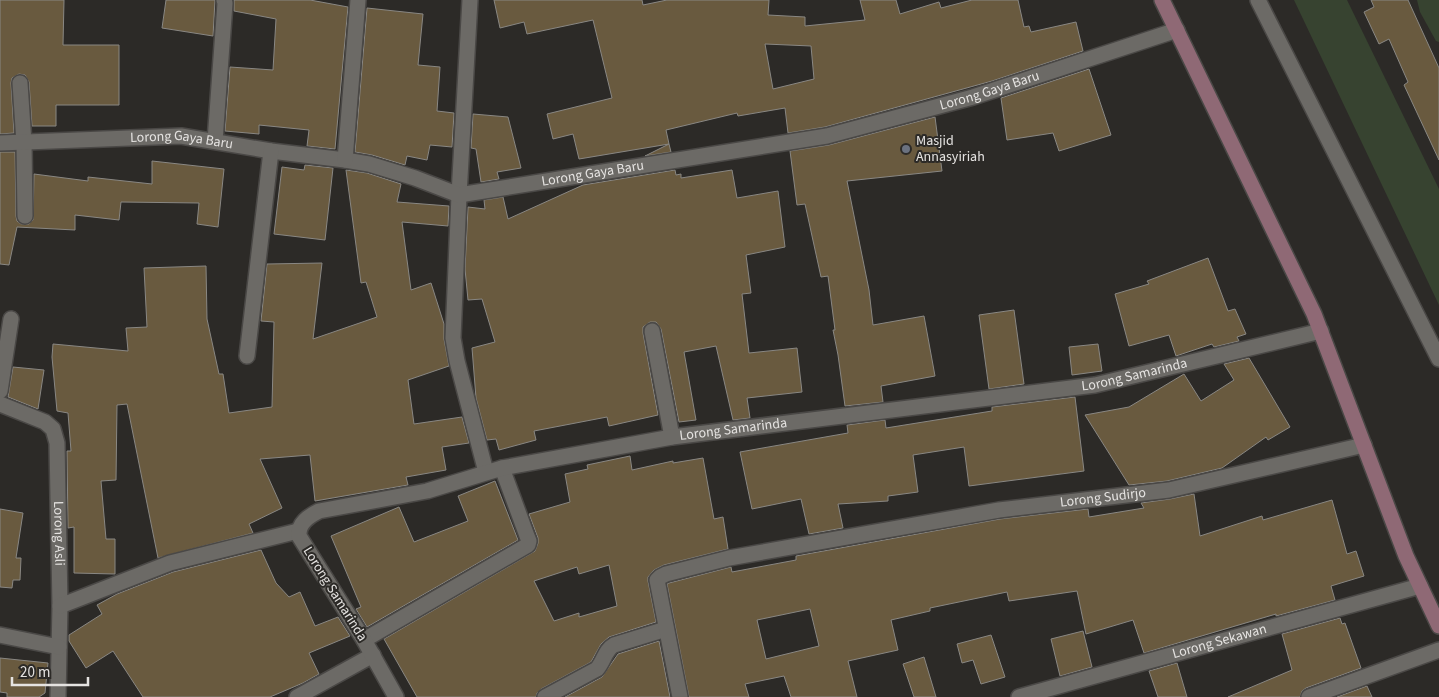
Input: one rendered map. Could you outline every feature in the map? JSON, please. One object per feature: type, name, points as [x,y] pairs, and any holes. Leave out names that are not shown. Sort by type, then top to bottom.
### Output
[{"type":"main road","points":[[1162,0],[1314,314],[1406,556],[1439,626]]},
{"type":"street","points":[[215,141],[224,0]]},
{"type":"street","points":[[345,160],[358,0]]},
{"type":"street","points":[[470,0],[459,195],[454,338],[457,361],[486,472]]},
{"type":"street","points":[[1258,0],[1439,359]]},
{"type":"street","name":"Lorong Gaya Baru","points":[[0,143],[180,136],[271,151],[369,164],[415,178],[459,195],[827,136],[973,97],[1177,30]]},
{"type":"street","points":[[20,83],[24,142],[25,216]]},
{"type":"street","points":[[246,356],[271,151]]},
{"type":"street","points":[[0,391],[11,319]]},
{"type":"street","points":[[652,331],[672,437]]},
{"type":"street","name":"Lorong Samarinda","points":[[396,697],[364,640],[302,543],[298,531],[305,520],[319,511],[427,491],[502,468],[672,437],[1095,385],[1321,331]]},
{"type":"street","name":"Lorong Asli","points":[[0,404],[46,422],[53,429],[57,443],[60,606],[58,697]]},
{"type":"street","name":"Lorong Sudirjo","points":[[666,629],[657,580],[660,577],[729,558],[999,510],[1169,490],[1364,445]]},
{"type":"street","points":[[364,640],[528,545],[529,541],[502,468]]},
{"type":"street","points":[[60,606],[170,563],[298,531]]},
{"type":"street","name":"Lorong Sekawan","points":[[1019,697],[1420,586]]},
{"type":"street","points":[[545,697],[597,669],[609,648],[614,645],[666,629],[680,697]]},
{"type":"street","points":[[0,635],[59,647]]},
{"type":"street","points":[[1309,697],[1439,650]]},
{"type":"street","points":[[296,697],[373,655]]},
{"type":"green space","points":[[1294,0],[1347,0],[1439,189],[1439,305]]},
{"type":"green space","points":[[1417,0],[1439,0],[1439,42],[1436,41],[1420,12]]},
{"type":"building","points":[[0,0],[64,0],[63,45],[119,45],[119,105],[56,105],[56,126],[32,126],[29,82],[25,75],[19,74],[12,78],[11,83],[14,133],[0,134]]},
{"type":"building","points":[[166,0],[215,0],[213,36],[162,28]]},
{"type":"building","points":[[234,0],[310,0],[348,7],[335,149],[307,146],[309,130],[259,125],[259,134],[225,131],[230,67],[273,70],[276,19],[234,11]]},
{"type":"building","points":[[494,0],[642,0],[643,5],[667,0],[769,0],[768,15],[805,17],[805,26],[865,20],[860,0],[896,0],[900,14],[939,2],[941,8],[972,0],[1018,0],[1024,27],[1029,26],[1031,32],[1076,22],[1083,51],[992,81],[825,127],[788,133],[785,108],[738,116],[737,113],[666,130],[669,144],[579,159],[573,134],[553,139],[547,114],[612,98],[593,20],[527,34],[524,22],[500,28]],"holes":[[[765,44],[811,46],[814,79],[773,89]]]},
{"type":"building","points":[[1371,0],[1408,0],[1439,68],[1439,160],[1404,85],[1408,82],[1389,39],[1379,44],[1364,12],[1374,7]]},
{"type":"building","points":[[367,8],[423,14],[418,65],[440,67],[437,111],[454,113],[452,147],[430,145],[427,160],[407,156],[405,165],[355,152]]},
{"type":"building","points":[[1089,69],[1111,135],[1059,151],[1053,133],[1007,140],[1001,98]]},
{"type":"building","points":[[473,114],[508,117],[521,168],[497,172],[499,179],[481,182],[476,149],[471,148]]},
{"type":"building","points":[[935,117],[942,171],[847,181],[869,290],[873,325],[924,316],[935,376],[881,386],[883,402],[845,406],[833,330],[835,330],[828,276],[821,277],[805,204],[797,205],[790,151],[829,145]]},
{"type":"building","points":[[669,144],[671,152],[645,156]]},
{"type":"building","points":[[0,152],[15,152],[16,216],[17,221],[21,224],[29,224],[33,220],[34,174],[88,181],[88,177],[152,184],[152,161],[224,169],[218,227],[197,224],[199,203],[121,202],[119,220],[75,215],[75,230],[17,227],[9,265],[0,264]]},
{"type":"building","points":[[305,165],[333,168],[325,240],[274,234],[282,167],[304,170]]},
{"type":"building","points":[[346,170],[367,173],[401,184],[397,202],[449,206],[448,226],[402,222],[411,290],[431,283],[444,324],[444,339],[449,366],[408,380],[414,424],[462,417],[469,443],[442,447],[446,470],[406,477],[408,485],[315,501],[310,455],[260,459],[282,508],[249,524],[253,533],[158,558],[127,404],[117,405],[116,480],[101,481],[106,539],[115,539],[115,574],[74,573],[74,527],[68,528],[67,451],[71,451],[68,413],[57,411],[52,357],[53,344],[128,351],[126,328],[147,327],[144,268],[206,266],[207,319],[219,374],[223,374],[229,413],[272,407],[274,322],[261,321],[267,264],[322,263],[313,339],[377,317],[366,282],[361,283]]},
{"type":"building","points":[[675,170],[676,175],[681,174],[681,178],[732,170],[737,198],[778,191],[785,247],[746,255],[751,293],[742,294],[749,353],[797,348],[802,392],[747,398],[750,418],[733,420],[716,346],[684,352],[696,420],[679,422],[661,329],[656,322],[650,322],[643,327],[643,333],[658,415],[609,426],[607,417],[534,431],[536,440],[499,450],[496,439],[487,440],[476,398],[472,348],[495,342],[482,299],[468,300],[465,269],[468,207],[485,209],[484,200],[503,197],[508,219],[583,185]]},
{"type":"building","points":[[1208,258],[1228,311],[1235,309],[1246,334],[1237,337],[1239,341],[1214,347],[1212,344],[1176,356],[1169,335],[1129,346],[1115,294],[1149,284],[1147,281]]},
{"type":"building","points":[[1014,310],[1024,384],[989,389],[979,315]]},
{"type":"building","points":[[1098,344],[1102,371],[1072,375],[1069,347]]},
{"type":"building","points":[[1249,358],[1290,427],[1268,440],[1266,437],[1222,468],[1167,481],[1129,485],[1085,415],[1129,407],[1184,374],[1201,401],[1234,380],[1224,364]]},
{"type":"building","points":[[13,367],[44,370],[38,409],[8,397]]},
{"type":"building","points":[[1075,397],[1084,471],[969,486],[964,447],[913,455],[918,492],[888,496],[888,501],[838,504],[843,528],[809,534],[801,499],[752,509],[740,452],[848,433],[847,425],[885,420],[886,428],[992,411],[992,407]]},
{"type":"building","points":[[630,456],[632,470],[673,461],[673,463],[703,458],[714,519],[723,517],[728,549],[664,565],[654,570],[648,577],[648,581],[656,622],[609,637],[601,644],[591,662],[541,689],[536,697],[417,697],[384,639],[535,551],[538,538],[529,514],[570,502],[565,474],[588,469],[587,465]],"holes":[[[609,565],[617,606],[579,617],[579,613],[554,621],[534,581],[577,567],[579,574]]]},
{"type":"building","points":[[495,481],[518,540],[367,627],[356,609],[361,607],[331,536],[399,507],[414,542],[468,521],[458,496]]},
{"type":"building","points":[[1194,494],[1200,536],[1262,516],[1263,520],[1332,500],[1347,554],[1356,551],[1364,576],[1331,586],[1335,600],[1276,616],[1276,614],[1144,653],[1133,620],[1086,634],[1077,591],[1009,601],[1007,592],[930,608],[930,611],[891,620],[898,650],[848,661],[857,697],[791,697],[784,676],[745,684],[749,697],[689,697],[667,584],[669,583],[731,567],[732,572],[796,560],[796,556],[1000,519],[1088,509],[1089,517],[1144,508],[1141,503]],"holes":[[[810,609],[819,646],[766,659],[757,620]]]},
{"type":"building","points":[[0,509],[23,513],[16,558],[21,558],[20,580],[13,580],[12,588],[0,587]]},
{"type":"building","points":[[261,550],[276,583],[289,597],[300,592],[315,626],[338,617],[350,636],[309,653],[319,674],[303,683],[270,697],[143,697],[113,651],[86,668],[69,641],[69,635],[102,614],[97,605],[117,594],[173,572]]},
{"type":"building","points":[[1340,618],[1342,624],[1345,623],[1361,668],[1306,688],[1302,691],[1300,697],[1228,697],[1292,670],[1282,634]]},
{"type":"building","points":[[1083,631],[1092,667],[1060,676],[1051,639]]},
{"type":"building","points":[[991,635],[1005,677],[981,684],[973,660],[962,663],[957,644]]},
{"type":"building","points":[[659,641],[670,697],[565,697],[602,677],[618,654]]},
{"type":"building","points":[[924,657],[936,697],[914,697],[903,664]]},
{"type":"building","points":[[0,658],[48,663],[45,693],[39,697],[7,697],[7,693],[0,692]]},
{"type":"building","points":[[1177,663],[1187,697],[1158,697],[1149,671]]},
{"type":"building","points":[[1367,686],[1372,697],[1337,697]]},
{"type":"place","name":"Masjid Annasyiriah","points":[[906,149]]}]
